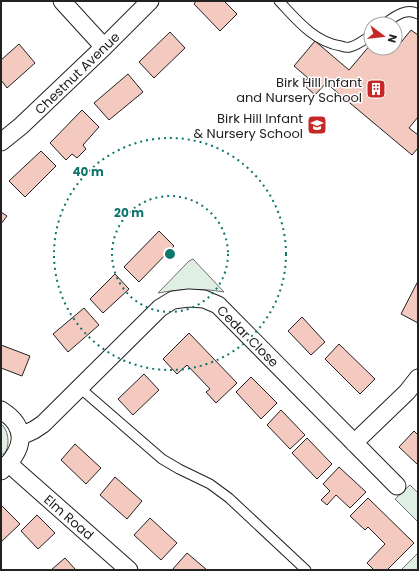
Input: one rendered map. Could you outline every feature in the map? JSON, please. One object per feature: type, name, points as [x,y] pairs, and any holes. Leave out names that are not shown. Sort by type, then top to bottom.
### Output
[{"type":"street","points":[[62,1],[104,47]]},
{"type":"street","name":"Chestnut Avenue","points":[[1,142],[21,126],[150,1]]},
{"type":"street","name":"Cedar Close","points":[[20,436],[43,424],[160,308],[173,300],[189,298],[204,299],[218,305],[397,486]]},
{"type":"street","points":[[354,443],[407,392],[418,378]]},
{"type":"street","points":[[1,410],[10,416],[16,423],[20,436],[20,445],[16,454],[5,468]]},
{"type":"street","name":"Elm Road","points":[[5,468],[129,570]]},
{"type":"lane","points":[[279,1],[304,27],[321,40],[335,46],[348,47],[360,44],[363,42]]},
{"type":"lane","points":[[396,16],[403,12],[415,12],[418,14]]},
{"type":"lane","points":[[80,388],[162,459],[210,484],[229,498],[306,570]]},
{"type":"green space","points":[[193,259],[224,292],[191,290],[158,293],[189,261]]},
{"type":"green space","points":[[1,424],[7,433],[8,440],[6,451],[1,455]]},
{"type":"green space","points":[[410,485],[418,493],[418,522],[395,499]]},
{"type":"green space","points":[[418,553],[418,570],[401,570]]},
{"type":"building","points":[[196,1],[224,1],[237,14],[220,31],[194,4]]},
{"type":"building","name":"Birk Hill Infant and Nursery School","points":[[411,30],[418,35],[418,117],[409,128],[418,135],[418,148],[412,155],[326,83],[315,95],[303,84],[308,78],[294,66],[315,41],[349,70],[363,53],[363,56],[403,56],[403,40]]},
{"type":"building","points":[[170,32],[185,48],[154,78],[139,62]]},
{"type":"building","points":[[19,44],[35,63],[7,88],[1,80],[1,60]]},
{"type":"building","points":[[128,74],[143,92],[109,120],[94,103]]},
{"type":"building","points":[[82,110],[99,127],[83,145],[86,149],[77,158],[72,154],[66,160],[50,143]]},
{"type":"building","points":[[41,151],[56,166],[25,197],[9,181]]},
{"type":"building","points":[[1,212],[7,216],[1,224]]},
{"type":"building","points":[[159,231],[174,246],[139,282],[124,267]]},
{"type":"building","points":[[115,274],[129,289],[103,313],[90,299]]},
{"type":"building","points":[[418,281],[418,323],[401,314]]},
{"type":"building","points":[[84,308],[99,325],[68,352],[53,334]]},
{"type":"building","points":[[302,317],[325,342],[311,355],[288,331]]},
{"type":"building","points":[[189,333],[237,383],[216,403],[206,392],[210,389],[187,365],[177,374],[163,359]]},
{"type":"building","points":[[339,344],[375,379],[360,394],[325,359]]},
{"type":"building","points":[[1,345],[30,356],[22,376],[1,368]]},
{"type":"building","points":[[144,374],[159,390],[133,415],[118,399]]},
{"type":"building","points":[[251,377],[277,403],[261,419],[236,392]]},
{"type":"building","points":[[281,410],[305,435],[290,449],[267,425]]},
{"type":"building","points":[[414,431],[418,435],[418,465],[399,447]]},
{"type":"building","points":[[307,438],[332,464],[317,479],[292,453]]},
{"type":"building","points":[[75,444],[101,468],[86,484],[61,460]]},
{"type":"building","points":[[339,467],[366,492],[350,508],[336,495],[327,505],[321,500],[330,491],[323,484]]},
{"type":"building","points":[[115,477],[142,501],[127,519],[100,495]]},
{"type":"building","points":[[368,498],[414,543],[387,570],[374,570],[367,563],[385,544],[368,527],[365,530],[350,516]]},
{"type":"building","points":[[2,506],[20,524],[1,542],[1,507]]},
{"type":"building","points":[[37,515],[55,533],[38,549],[21,531]]},
{"type":"building","points":[[150,518],[177,543],[161,560],[134,535]]},
{"type":"building","points":[[187,553],[207,570],[172,570]]},
{"type":"building","points":[[65,558],[76,570],[51,570]]},
{"type":"place","name":"Birk Hill Infant and Nursery School","points":[[376,89]]},
{"type":"place","name":"Birk Hill Infant & Nursery School","points":[[317,125]]}]
